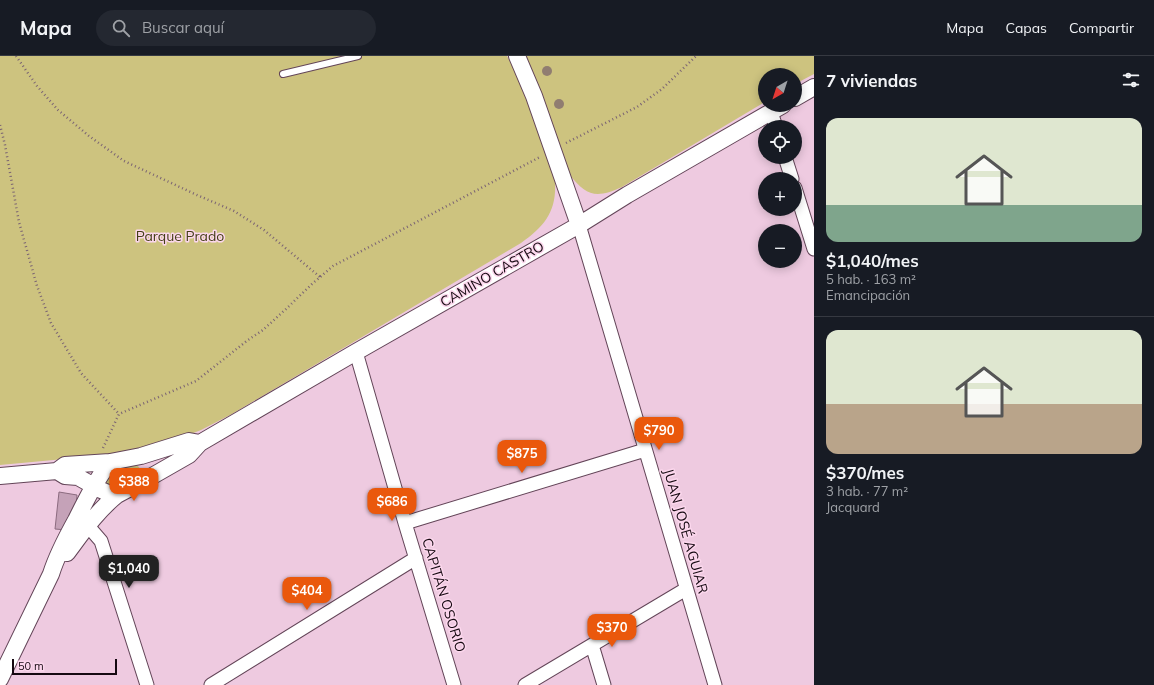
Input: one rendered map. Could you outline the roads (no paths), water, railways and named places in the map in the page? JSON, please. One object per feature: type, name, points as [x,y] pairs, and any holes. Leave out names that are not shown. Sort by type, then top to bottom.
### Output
[{"type":"street","points":[[517,56],[534,96],[579,225]]},
{"type":"street","points":[[802,94],[814,87]]},
{"type":"street","name":"CAMINO CASTRO","points":[[57,471],[65,476],[78,477],[108,493],[117,495],[190,455],[200,443],[579,225],[634,191],[777,115]]},
{"type":"street","points":[[802,210],[814,249]]},
{"type":"street","name":"JUAN JOSÉ AGUIAR","points":[[579,225],[715,685]]},
{"type":"street","name":"CAPITÁN OSORIO","points":[[356,352],[405,523],[454,685]]},
{"type":"street","name":"CAMINO CASTRO","points":[[0,476],[57,471],[65,466],[141,456],[189,441],[200,443]]},
{"type":"street","points":[[405,523],[645,450]]},
{"type":"street","points":[[141,456],[144,459],[147,479]]},
{"type":"street","points":[[82,522],[103,462]]},
{"type":"street","points":[[0,679],[51,574],[60,550],[82,522],[100,510],[107,502],[117,495]]},
{"type":"street","points":[[82,522],[101,541],[147,685]]},
{"type":"street","points":[[211,685],[416,558]]},
{"type":"street","points":[[525,685],[686,589]]},
{"type":"street","points":[[592,646],[604,685]]},
{"type":"lane","points":[[283,74],[358,56]]},
{"type":"park label","name":"Parque Prado","points":[[180,236]]}]
